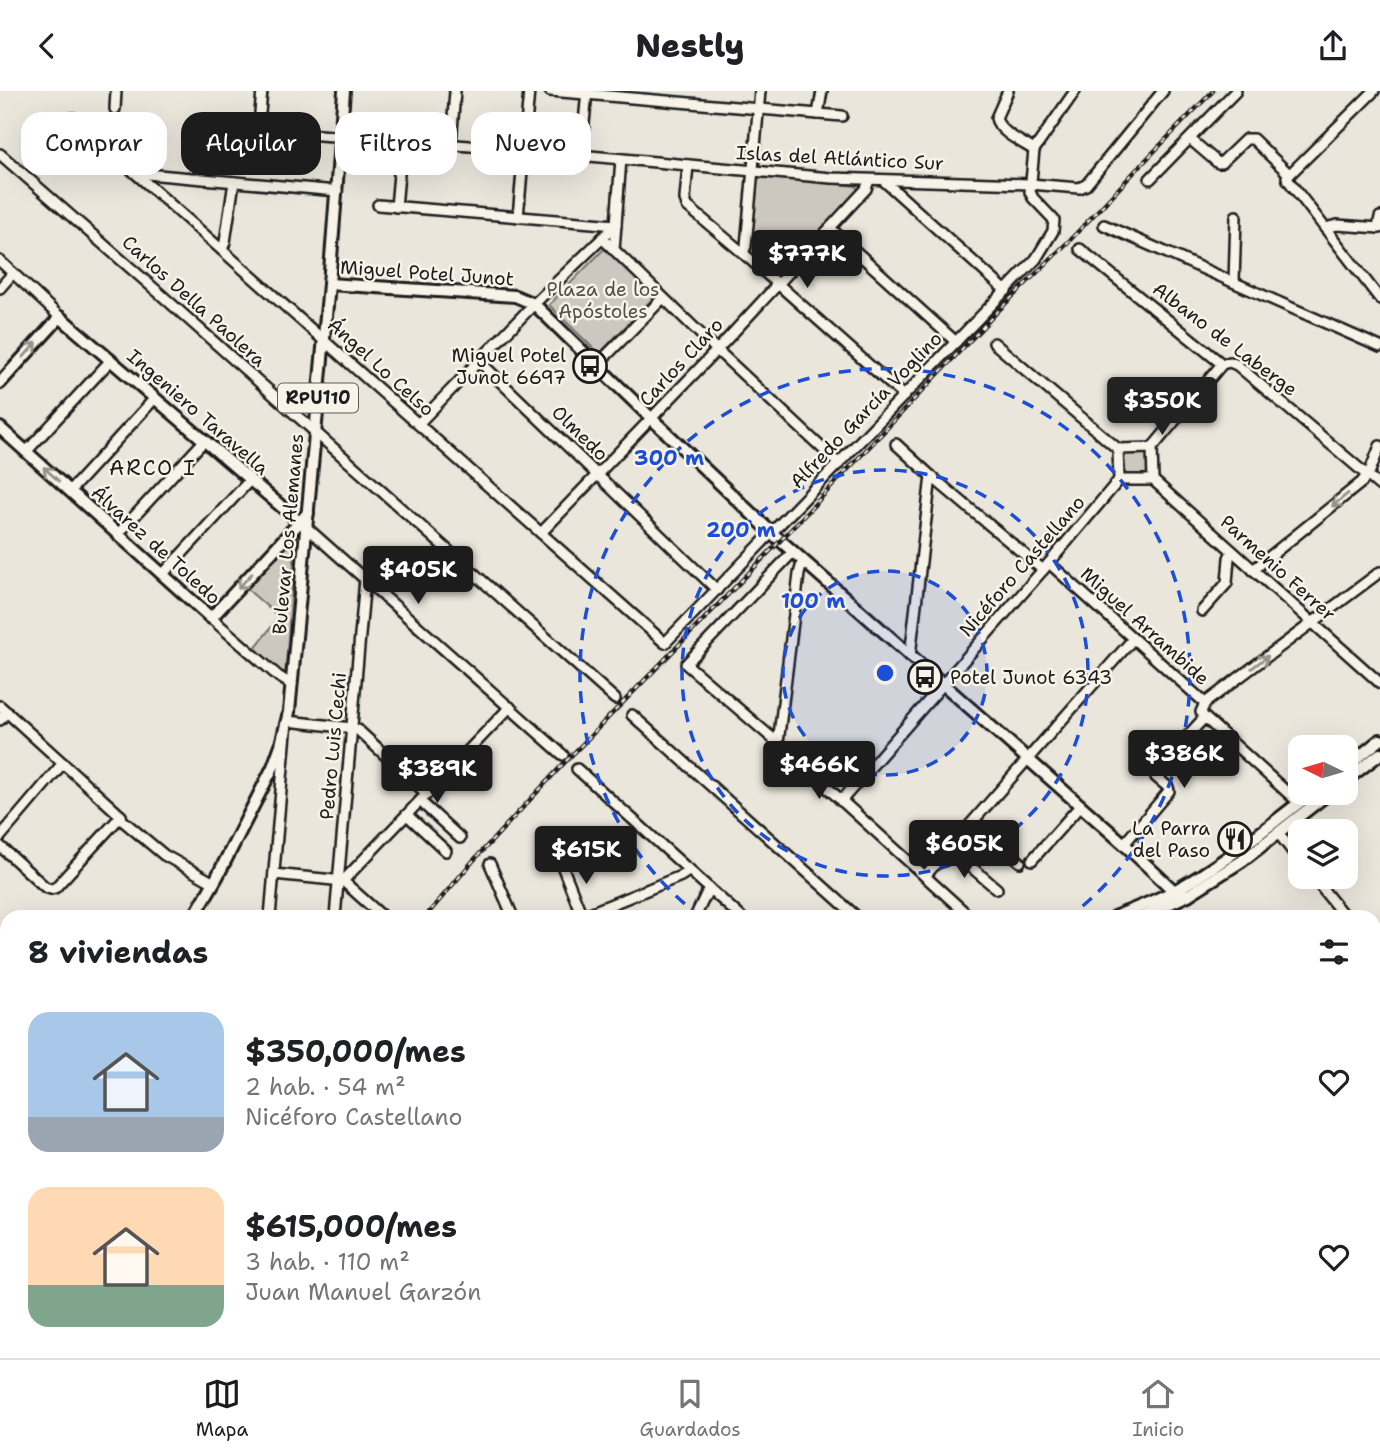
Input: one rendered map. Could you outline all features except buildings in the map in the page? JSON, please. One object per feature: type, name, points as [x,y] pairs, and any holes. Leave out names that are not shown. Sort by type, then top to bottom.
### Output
[{"type":"main road","name":"Bulevar Los Alemanes","points":[[343,112],[344,91]]},
{"type":"main road","name":"Bulevar Los Alemanes","points":[[198,910],[273,767],[287,722],[338,175]]},
{"type":"main road","name":"Miguel Potel Junot","points":[[329,284],[515,296],[534,304],[773,534],[1174,891]]},
{"type":"main road","name":"Ingeniero Taravella","points":[[60,317],[250,480],[305,521]]},
{"type":"main road","points":[[0,383],[60,317]]},
{"type":"main road","name":"Álvarez de Toledo","points":[[0,428],[211,618]]},
{"type":"main road","points":[[211,618],[305,521]]},
{"type":"main road","points":[[1358,757],[1380,740]]},
{"type":"main road","points":[[1358,771],[1380,754]]},
{"type":"main road","points":[[1130,910],[1174,891],[1240,849],[1296,805]]},
{"type":"main road","points":[[1157,910],[1188,895],[1242,862],[1314,805]]},
{"type":"main road","points":[[1174,891],[1188,895]]},
{"type":"main road","points":[[83,1358],[92,1358]]},
{"type":"street","points":[[115,109],[116,91]]},
{"type":"street","name":"Islas del Atlántico Sur","points":[[262,91],[259,124],[264,131],[335,136]]},
{"type":"street","points":[[453,112],[455,91]]},
{"type":"street","points":[[527,112],[529,91]]},
{"type":"street","points":[[550,91],[842,116]]},
{"type":"street","points":[[743,253],[746,246],[760,91]]},
{"type":"street","points":[[818,114],[822,91]]},
{"type":"street","points":[[1008,91],[996,121],[1001,128],[1034,150]]},
{"type":"street","points":[[1030,184],[1034,150],[1075,91]]},
{"type":"street","name":"Islas del Atlántico Sur","points":[[591,156],[869,180],[1083,187],[1163,91]]},
{"type":"street","points":[[1150,179],[1236,91]]},
{"type":"street","points":[[1288,177],[1374,91]]},
{"type":"street","points":[[585,112],[587,93]]},
{"type":"street","points":[[1190,139],[1218,163],[1246,139],[1253,139],[1288,177],[1380,299]]},
{"type":"street","name":"Carlos Della Paolera","points":[[0,154],[615,699]]},
{"type":"street","points":[[614,250],[621,159]]},
{"type":"street","points":[[688,165],[685,199],[687,206],[904,396]]},
{"type":"street","name":"Ángel Lo Celso","points":[[138,175],[666,643]]},
{"type":"street","points":[[158,175],[337,191]]},
{"type":"street","points":[[396,207],[399,175]]},
{"type":"street","points":[[518,216],[522,175]]},
{"type":"street","name":"Carlos Claro","points":[[541,533],[652,419],[866,190],[869,180]]},
{"type":"street","points":[[883,180],[1006,291]]},
{"type":"street","points":[[222,250],[234,182]]},
{"type":"street","name":"Alfredo García Voglino","points":[[666,643],[1036,259],[1055,226],[1053,217],[1033,198],[1030,184]]},
{"type":"street","points":[[378,205],[616,225]]},
{"type":"street","points":[[1234,282],[1236,216]]},
{"type":"street","points":[[1325,228],[1337,225],[1379,228],[1380,217]]},
{"type":"street","points":[[418,424],[534,304],[616,225]]},
{"type":"street","points":[[1104,225],[1380,347]]},
{"type":"street","points":[[830,228],[956,342]]},
{"type":"street","points":[[602,238],[839,464]]},
{"type":"street","name":"Albano de Laberge","points":[[1080,249],[1222,364],[1230,362],[1237,365],[1380,486]]},
{"type":"street","name":"Ingeniero Taravella","points":[[0,261],[60,317]]},
{"type":"street","points":[[0,288],[13,273]]},
{"type":"street","points":[[597,365],[663,298]]},
{"type":"street","points":[[994,343],[1118,449],[1152,448]]},
{"type":"street","points":[[26,451],[111,360]]},
{"type":"street","name":"Olmedo","points":[[479,361],[717,590]]},
{"type":"street","points":[[1118,449],[1119,481],[1153,480],[1152,448],[1222,364]]},
{"type":"street","points":[[70,491],[155,398]]},
{"type":"street","points":[[118,534],[204,441]]},
{"type":"street","name":"Miguel Arrambide","points":[[896,443],[931,476],[1133,639],[1205,703],[1201,712],[1205,718],[1288,793]]},
{"type":"street","points":[[1253,570],[1362,482],[1380,446]]},
{"type":"street","points":[[910,656],[931,476]]},
{"type":"street","points":[[163,575],[250,480]]},
{"type":"street","name":"Parmenio Ferrer","points":[[1153,480],[1380,683]]},
{"type":"street","name":"Nicéforo Castellano","points":[[841,801],[1119,481]]},
{"type":"street","name":"Ingeniero Taravella","points":[[305,521],[365,579],[563,755]]},
{"type":"street","points":[[1202,611],[1227,583],[1232,551]]},
{"type":"street","points":[[793,552],[686,664],[778,743],[962,910]]},
{"type":"street","points":[[778,743],[803,560]]},
{"type":"street","points":[[1205,703],[1380,572]]},
{"type":"street","name":"Pedro Luis Cechi","points":[[336,910],[341,880],[365,579]]},
{"type":"street","name":"Álvarez de Toledo","points":[[211,618],[292,685]]},
{"type":"street","points":[[925,876],[1133,639]]},
{"type":"street","points":[[341,880],[510,707]]},
{"type":"street","points":[[0,720],[4,709],[121,816],[125,815],[165,849],[215,880]]},
{"type":"street","points":[[632,715],[849,910]]},
{"type":"street","points":[[1124,844],[1169,791],[1156,777],[1155,771],[1205,718]]},
{"type":"street","points":[[271,910],[287,722],[352,728],[361,733],[427,794]]},
{"type":"street","points":[[0,837],[63,763]]},
{"type":"street","points":[[577,769],[733,910]]},
{"type":"street","points":[[420,801],[460,838]]},
{"type":"street","points":[[1031,860],[1080,806]]},
{"type":"street","points":[[407,815],[446,851]]},
{"type":"street","points":[[0,846],[45,887],[51,889],[55,888],[121,816]]},
{"type":"street","points":[[974,821],[1020,862]]},
{"type":"street","points":[[1279,834],[1288,846]]},
{"type":"street","points":[[950,849],[997,889]]},
{"type":"street","points":[[490,865],[510,910]]},
{"type":"street","points":[[563,867],[578,910]]},
{"type":"street","points":[[598,910],[690,870]]},
{"type":"street","points":[[274,874],[341,880],[375,910]]},
{"type":"street","points":[[698,910],[709,888]]},
{"type":"street","points":[[1323,889],[1339,910]]},
{"type":"green space","points":[[761,176],[856,186],[860,192],[781,277],[751,247],[756,181]]},
{"type":"green space","name":"Plaza de los Apóstoles","points":[[607,246],[656,295],[599,354],[549,305]]},
{"type":"green space","points":[[1149,449],[1150,478],[1121,479],[1120,450]]},
{"type":"green space","points":[[296,537],[285,676],[255,648],[279,617],[247,589]]},
{"type":"railway","points":[[431,910],[567,760],[1213,91]]},
{"type":"place","name":"Miguel Potel Junot 6697","points":[[590,366]]},
{"type":"place","name":"Potel Junot 6343","points":[[925,677]]},
{"type":"place","name":"La Parra del Paso","points":[[1235,839]]},
{"type":"district","name":"ARCO I","points":[[153,468]]}]
